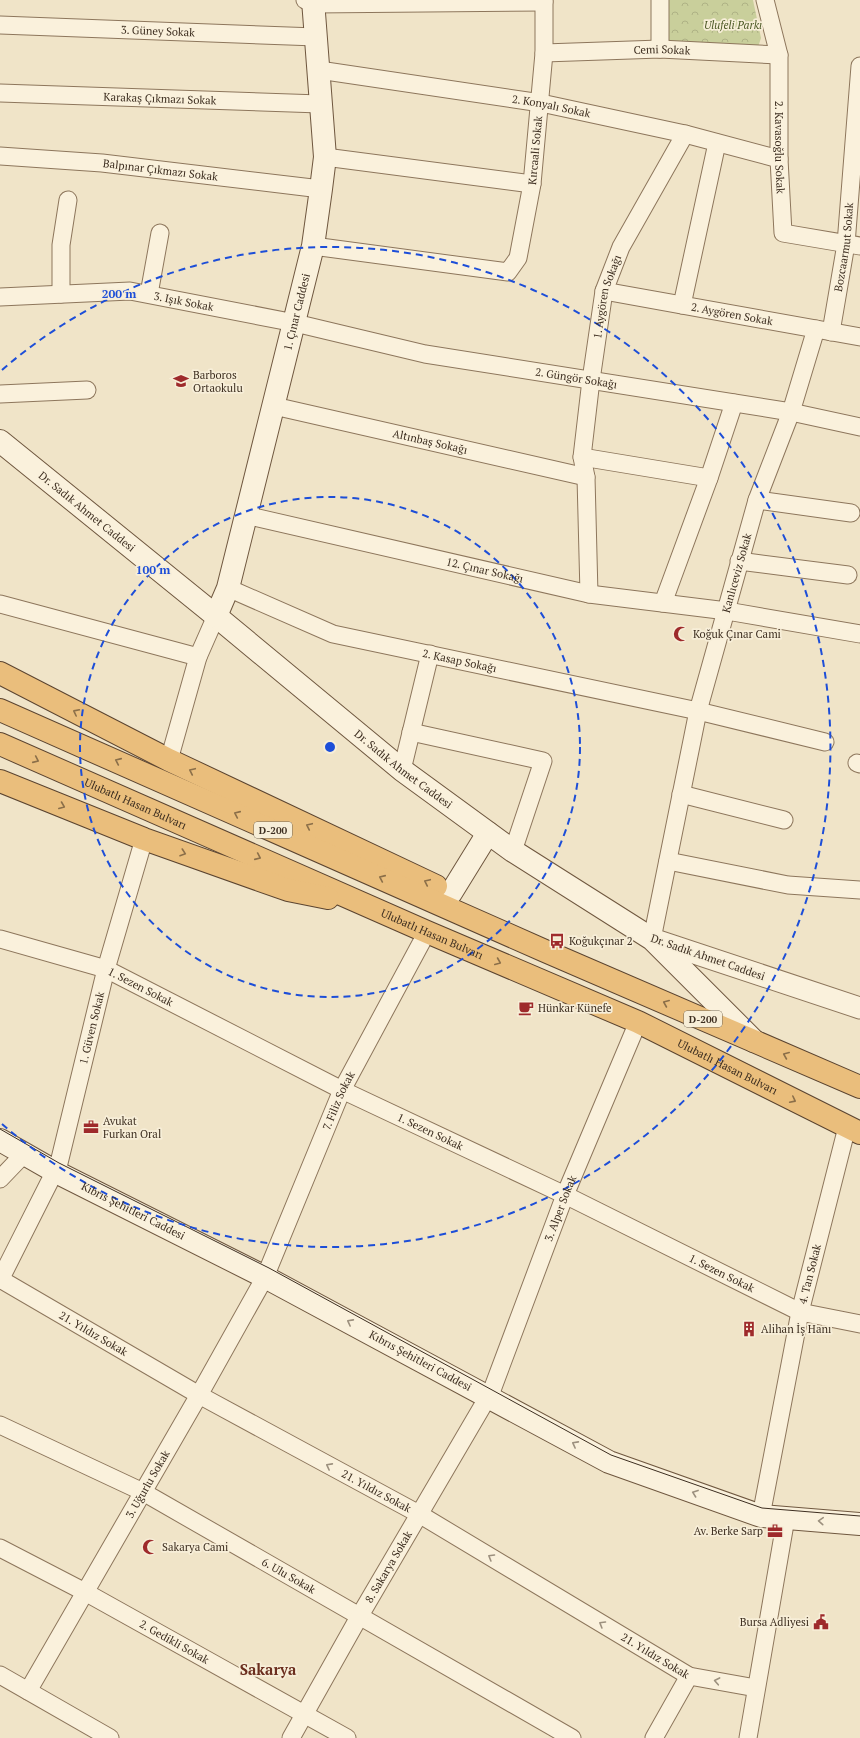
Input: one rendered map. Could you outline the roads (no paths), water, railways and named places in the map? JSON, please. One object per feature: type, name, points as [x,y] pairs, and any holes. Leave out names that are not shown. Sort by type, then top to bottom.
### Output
[{"type":"highway","points":[[0,674],[169,760],[451,893],[545,950]]},
{"type":"highway","name":"D-200","points":[[0,710],[860,1087]]},
{"type":"highway","name":"Ulubatlı Hasan Bulvarı","points":[[0,744],[427,932],[638,1022],[853,1130]]},
{"type":"highway","points":[[0,781],[144,839],[288,890],[373,908]]},
{"type":"main road","name":"1. Çınar Caddesi","points":[[216,616],[228,588],[313,246],[325,157],[316,37],[310,1]]},
{"type":"main road","name":"Dr. Sadık Ahmet Caddesi","points":[[0,440],[402,770],[513,851],[652,939]]},
{"type":"main road","points":[[451,893],[488,833]]},
{"type":"main road","points":[[652,939],[754,1041]]},
{"type":"main road","name":"Kıbrıs Şehitleri Caddesi","points":[[0,1140],[56,1172],[265,1277],[609,1462],[761,1516],[860,1524]]},
{"type":"street","points":[[660,0],[660,49]]},
{"type":"street","name":"2. Kavasoğlu Sokak","points":[[765,0],[779,55],[779,159],[783,234],[853,245]]},
{"type":"street","points":[[310,1],[544,1]]},
{"type":"street","name":"Kırcaali Sokak","points":[[313,246],[508,272],[518,258],[532,184],[541,103],[544,53],[544,1]]},
{"type":"street","name":"3. Güney Sokak","points":[[0,25],[316,37]]},
{"type":"street","name":"Cemi Sokak","points":[[544,53],[660,49],[779,55]]},
{"type":"street","name":"Bozcaarmut Sokak","points":[[824,330],[853,245],[860,66]]},
{"type":"street","name":"2. Konyalı Sokak","points":[[319,70],[541,103],[685,134],[779,159]]},
{"type":"street","name":"Karakaş Çıkmazı Sokak","points":[[0,93],[320,104]]},
{"type":"street","name":"1. Aygören Sokağı","points":[[589,594],[586,477],[582,457],[604,291],[620,247],[685,134]]},
{"type":"street","points":[[682,305],[717,143]]},
{"type":"street","name":"Balpınar Çıkmazı Sokak","points":[[0,156],[102,164],[321,189]]},
{"type":"street","points":[[325,157],[532,184]]},
{"type":"street","points":[[61,294],[61,245],[68,200]]},
{"type":"street","points":[[149,294],[160,233]]},
{"type":"street","name":"3. Işık Sokak","points":[[0,297],[130,291],[295,323]]},
{"type":"street","name":"2. Aygören Sokak","points":[[604,291],[860,337]]},
{"type":"street","name":"2. Güngör Sokağı","points":[[295,323],[425,354],[791,412],[860,427]]},
{"type":"street","name":"Kanlıceviz Sokak","points":[[652,939],[698,711],[727,611],[739,561],[758,500],[824,330]]},
{"type":"street","points":[[0,394],[87,390]]},
{"type":"street","points":[[663,603],[709,478],[734,403]]},
{"type":"street","name":"Altınbaş Sokağı","points":[[274,406],[586,477]]},
{"type":"street","points":[[582,457],[709,478]]},
{"type":"street","points":[[758,500],[850,513]]},
{"type":"street","name":"12. Çınar Sokağı","points":[[245,515],[589,594],[727,611],[860,634]]},
{"type":"street","points":[[739,561],[848,575]]},
{"type":"street","name":"2. Kasap Sokağı","points":[[228,588],[333,634],[698,711],[824,742]]},
{"type":"street","points":[[0,604],[198,657]]},
{"type":"street","points":[[169,760],[198,657],[216,616]]},
{"type":"street","points":[[402,770],[430,654]]},
{"type":"street","points":[[411,732],[543,761],[513,851]]},
{"type":"street","points":[[681,794],[784,820]]},
{"type":"street","name":"1. Güven Sokak","points":[[0,1279],[56,1172],[106,969],[144,839]]},
{"type":"street","points":[[668,860],[788,885],[860,890]]},
{"type":"street","name":"7. Filiz Sokak","points":[[265,1277],[342,1090],[427,932]]},
{"type":"street","name":"1. Sezen Sokak","points":[[0,939],[106,969],[342,1090],[565,1195],[800,1312],[860,1324]]},
{"type":"street","name":"Dr. Sadık Ahmet Caddesi","points":[[652,939],[860,1008]]},
{"type":"street","name":"3. Alper Sokak","points":[[488,1396],[565,1195],[638,1022]]},
{"type":"street","name":"4. Tan Sokak","points":[[761,1516],[800,1312],[853,1130]]},
{"type":"street","points":[[0,1179],[24,1154]]},
{"type":"street","name":"3. Uğurlu Sokak","points":[[28,1691],[199,1395],[265,1277]]},
{"type":"street","name":"21. Yıldız Sokak","points":[[0,1279],[199,1395],[419,1514],[689,1676],[756,1688]]},
{"type":"street","name":"8. Sakarya Sokak","points":[[291,1738],[359,1617],[488,1396]]},
{"type":"street","name":"6. Ulu Sokak","points":[[0,1425],[143,1492],[572,1738]]},
{"type":"street","points":[[748,1738],[786,1518]]},
{"type":"street","name":"2. Gedikli Sokak","points":[[0,1548],[85,1592],[347,1738]]},
{"type":"street","points":[[0,1675],[110,1738]]},
{"type":"street","points":[[654,1738],[689,1676]]},
{"type":"tram line","points":[[0,1129],[59,1163],[269,1268],[611,1455],[762,1508],[860,1516]]},
{"type":"place","name":"Barboros Ortaokulu","points":[[181,381]]},
{"type":"place","name":"Koğuk Çınar Cami","points":[[681,634]]},
{"type":"place","name":"Koğukçınar 2","points":[[557,941]]},
{"type":"place","name":"Hünkar Künefe","points":[[526,1008]]},
{"type":"place","name":"Avukat Furkan Oral","points":[[91,1127]]},
{"type":"place","name":"Alihan İş Hanı","points":[[749,1329]]},
{"type":"place","name":"Av. Berke Sarp","points":[[775,1531]]},
{"type":"place","name":"Sakarya Cami","points":[[150,1547]]},
{"type":"place","name":"Bursa Adliyesi","points":[[821,1622]]},
{"type":"district","name":"Sakarya","points":[[268,1670]]},
{"type":"park label","name":"Ulufeli Parkı","points":[[733,25]]}]
